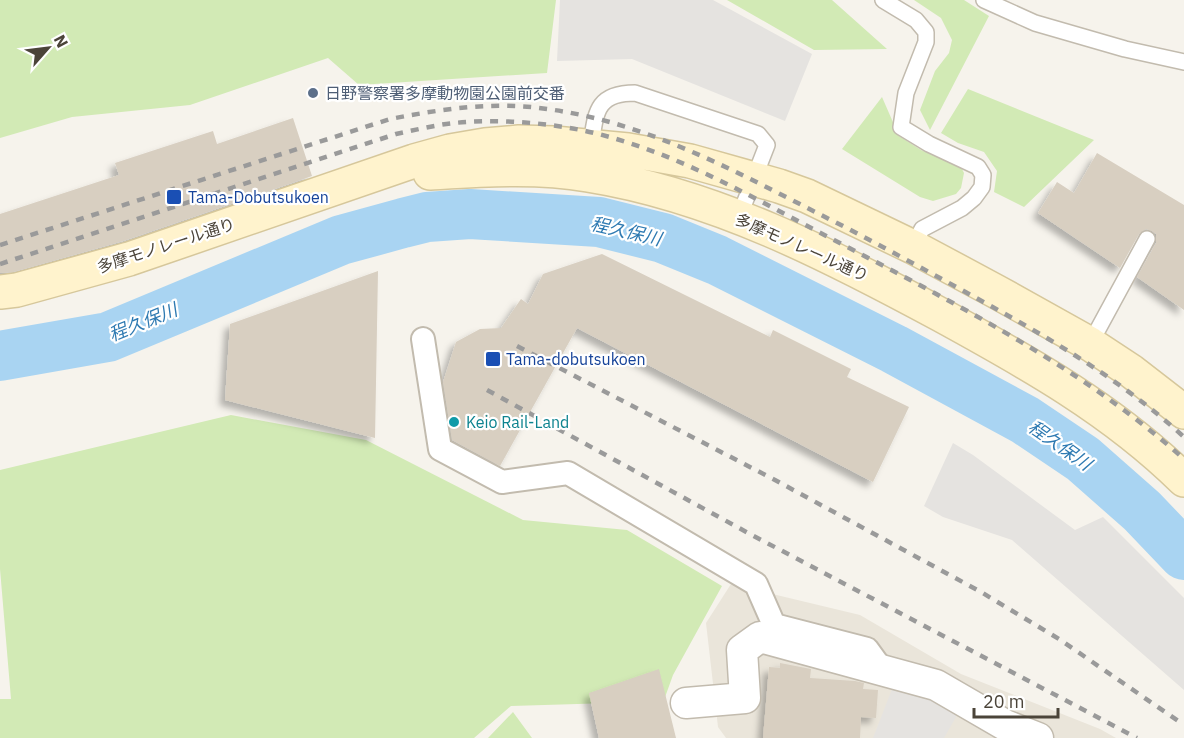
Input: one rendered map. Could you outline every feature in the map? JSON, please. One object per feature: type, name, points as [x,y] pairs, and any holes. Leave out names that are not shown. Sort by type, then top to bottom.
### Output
[{"type":"main road","name":"多摩モノレール通り","points":[[589,160],[790,238],[1003,349],[1106,412],[1138,437],[1184,480]]},
{"type":"main road","name":"多摩モノレール通り","points":[[0,292],[17,290],[129,259],[365,178],[484,170],[522,170],[589,160],[690,161],[807,196],[913,246],[1090,344],[1131,371],[1184,412]]},
{"type":"street","points":[[423,339],[440,449],[502,482],[568,473],[756,584],[774,625],[867,649],[883,671]]},
{"type":"street","points":[[686,703],[745,698],[742,650],[760,637],[936,685],[1005,724],[1038,738]]},
{"type":"lane","points":[[883,0],[916,20],[926,32],[926,42],[906,93],[901,127],[929,144],[978,167],[983,175],[982,187],[974,198],[962,208],[922,229],[913,246]]},
{"type":"lane","points":[[984,0],[1035,23],[1125,49],[1184,62]]},
{"type":"lane","points":[[589,160],[600,105],[606,98],[618,93],[635,93],[758,134],[767,146],[739,217]]},
{"type":"lane","points":[[1090,344],[1147,239]]},
{"type":"shaded area","points":[[560,0],[713,0],[812,54],[785,121],[632,59],[557,61]]},
{"type":"shaded area","points":[[953,443],[973,455],[1075,530],[1103,517],[1184,598],[1184,690],[1012,540],[943,517],[924,506]]},
{"type":"shaded area","points":[[731,584],[860,615],[961,674],[1100,729],[1116,738],[726,738],[718,727],[706,623]]},
{"type":"shaded area","points":[[894,684],[960,710],[944,738],[873,738]]},
{"type":"green space","points":[[0,0],[556,0],[547,73],[359,85],[328,58],[190,105],[72,117],[0,138]]},
{"type":"green space","points":[[727,0],[832,0],[887,49],[814,50]]},
{"type":"green space","points":[[914,0],[964,0],[989,16],[930,130],[920,110],[935,71],[949,53],[952,40],[941,18]]},
{"type":"green space","points":[[968,89],[1094,140],[1024,207],[994,192],[997,171],[984,152],[958,143],[941,133]]},
{"type":"green space","points":[[882,97],[899,136],[921,150],[961,167],[964,173],[961,188],[956,194],[933,201],[920,197],[842,149]]},
{"type":"green space","points":[[231,415],[366,440],[523,520],[627,530],[722,586],[673,675],[655,725],[611,703],[511,706],[474,738],[0,738],[0,699],[11,699],[0,569],[0,470]]},
{"type":"green space","points":[[513,712],[532,738],[488,738]]},
{"type":"building","points":[[293,118],[312,176],[123,241],[13,272],[0,273],[0,214],[119,175],[115,163],[213,131],[217,144]]},
{"type":"building","points":[[1097,153],[1184,205],[1184,310],[1137,277],[1156,243],[1156,234],[1152,231],[1146,229],[1139,234],[1120,268],[1038,213],[1057,182],[1074,193]]},
{"type":"building","points":[[602,254],[770,337],[773,330],[851,369],[847,377],[909,407],[873,482],[577,328],[500,466],[452,440],[443,382],[456,342],[480,329],[501,328],[521,299],[528,304],[543,274]]},
{"type":"building","points":[[378,271],[375,438],[225,400],[230,324]]},
{"type":"building","points":[[780,663],[811,669],[810,678],[855,681],[864,683],[863,689],[878,690],[876,718],[861,717],[860,738],[763,738],[769,667],[780,668]]},
{"type":"building","points":[[659,669],[676,738],[599,738],[589,693]]},
{"type":"waterway","name":"程久保川","points":[[0,356],[108,337],[341,240],[427,217],[470,214],[599,222],[663,238],[717,260],[894,349],[1025,420],[1083,459],[1142,511],[1184,555]]},
{"type":"railway","points":[[0,245],[390,119],[468,107],[507,106],[547,109],[586,116],[662,139],[735,171],[841,225],[1066,349],[1139,399],[1184,437]]},
{"type":"railway","points":[[0,264],[396,134],[440,125],[486,121],[565,127],[615,138],[680,162],[926,288],[1060,366],[1103,395],[1184,459]]},
{"type":"railway","points":[[517,346],[775,480],[981,592],[1059,639],[1184,725]]},
{"type":"railway","points":[[487,390],[750,534],[1137,738]]},
{"type":"place","name":"日野警察署多摩動物園公園前交番","points":[[313,93]]},
{"type":"place","name":"Tama-Dobutsukoen","points":[[174,197]]},
{"type":"place","name":"Tama-dobutsukoen","points":[[493,359]]},
{"type":"place","name":"Keio Rail-Land","points":[[454,422]]}]
